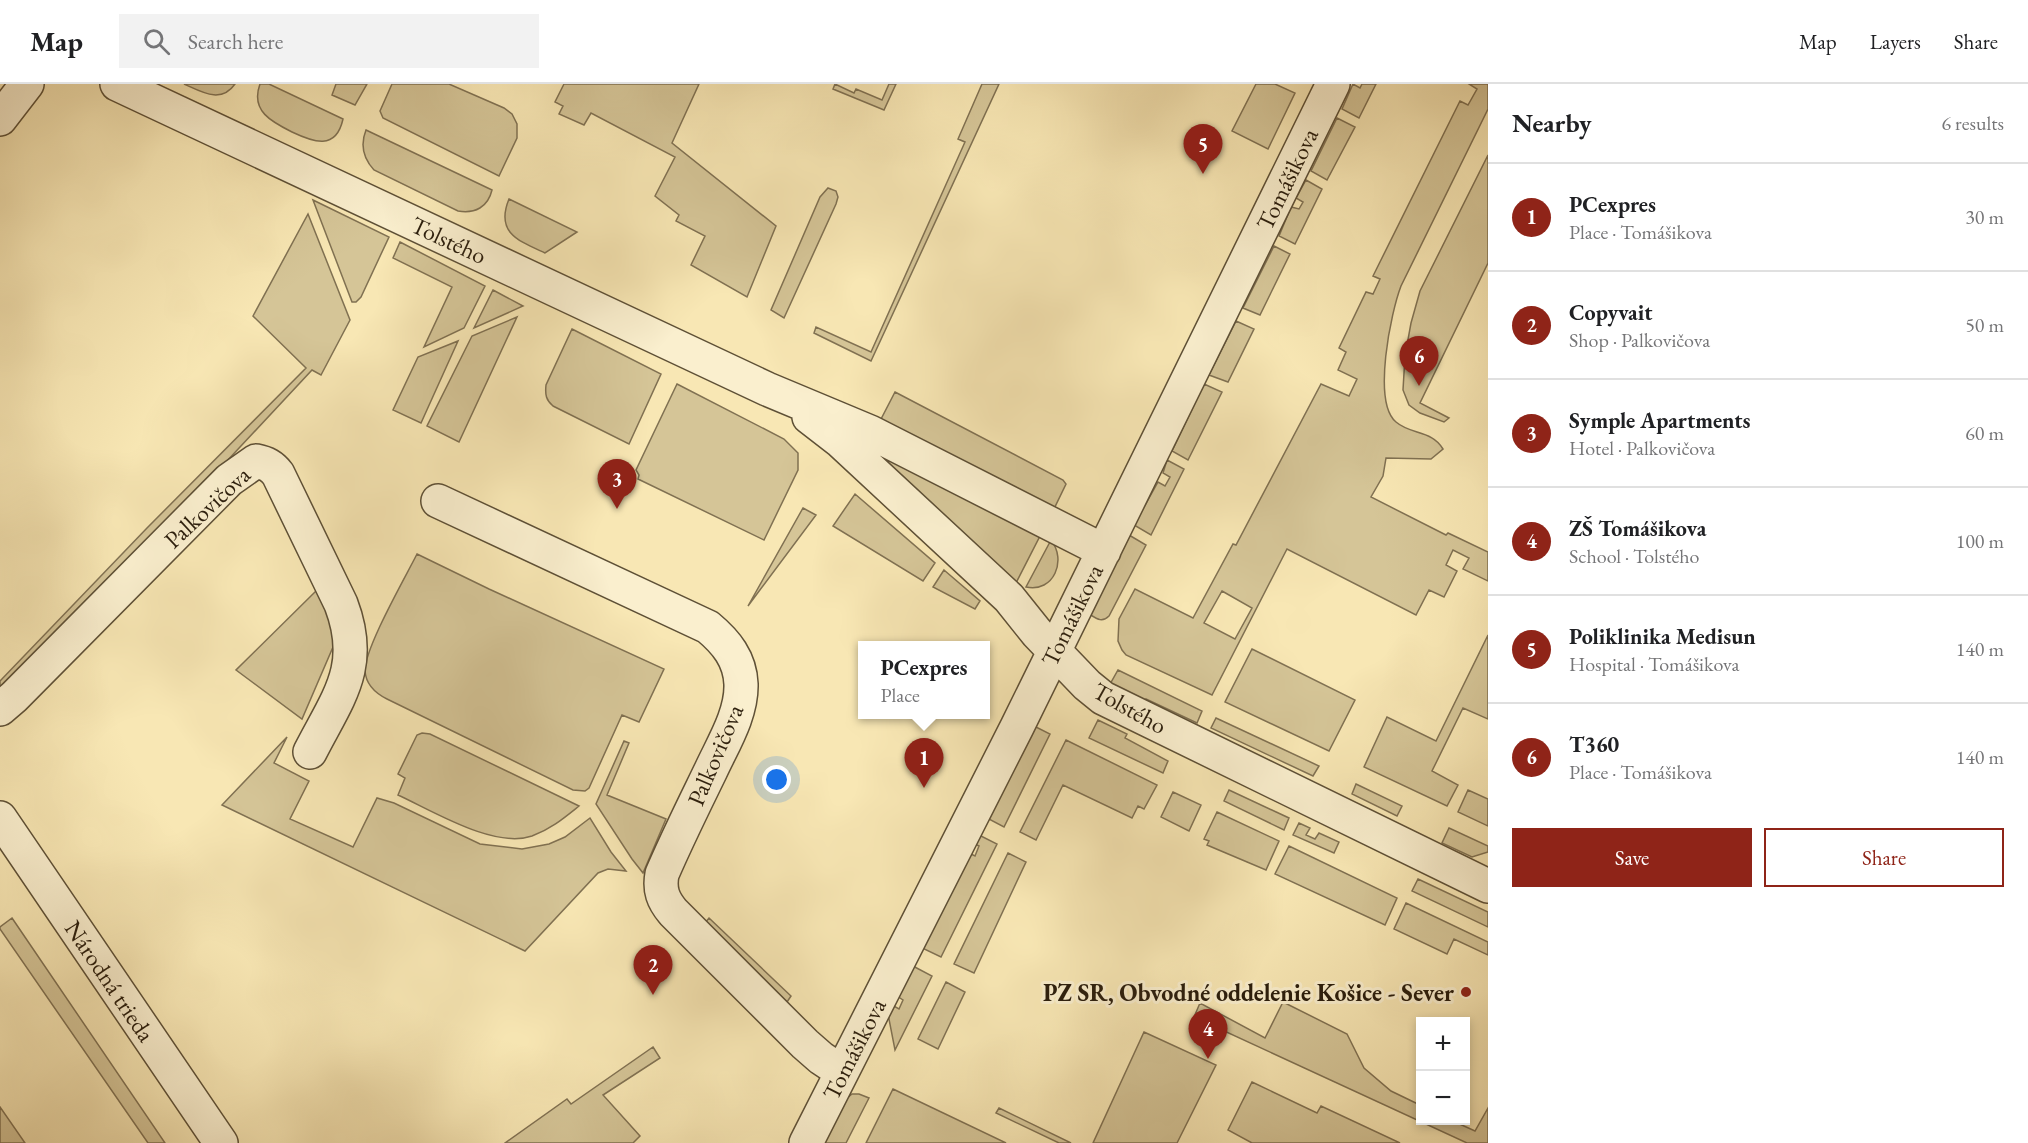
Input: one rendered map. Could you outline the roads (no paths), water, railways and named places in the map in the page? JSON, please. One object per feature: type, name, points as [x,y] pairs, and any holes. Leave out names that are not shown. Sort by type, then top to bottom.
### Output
[{"type":"street","points":[[0,118],[27,84]]},
{"type":"street","name":"Tolstého","points":[[117,84],[781,395],[870,432],[1104,551]]},
{"type":"street","name":"Tomášikova","points":[[806,1143],[1104,551],[1333,84]]},
{"type":"street","name":"Tolstého","points":[[781,395],[840,441],[1009,598],[1054,651],[1103,698],[1488,886]]},
{"type":"street","name":"Palkovičova","points":[[0,709],[175,537],[229,480],[256,461],[273,467],[278,474],[349,625],[351,647],[345,684],[310,752]]},
{"type":"street","name":"Palkovičova","points":[[438,501],[708,627],[723,639],[735,658],[738,669],[741,682],[739,706],[728,735],[662,874],[660,884],[662,894],[673,912],[805,1044],[821,1059],[842,1072]]},
{"type":"street","name":"Národná trieda","points":[[0,818],[221,1143]]},
{"type":"place","name":"Poliklinika Medisun","points":[[1203,174]]},
{"type":"place","name":"T360","points":[[1419,386]]},
{"type":"place","name":"Symple Apartments","points":[[617,509]]},
{"type":"place","name":"PCexpres","points":[[924,788]]},
{"type":"place","name":"PZ SR, Obvodné oddelenie Košice - Sever","points":[[1466,992]]},
{"type":"place","name":"Copyvait","points":[[653,995]]},
{"type":"place","name":"ZŠ Tomášikova","points":[[1208,1059]]}]
